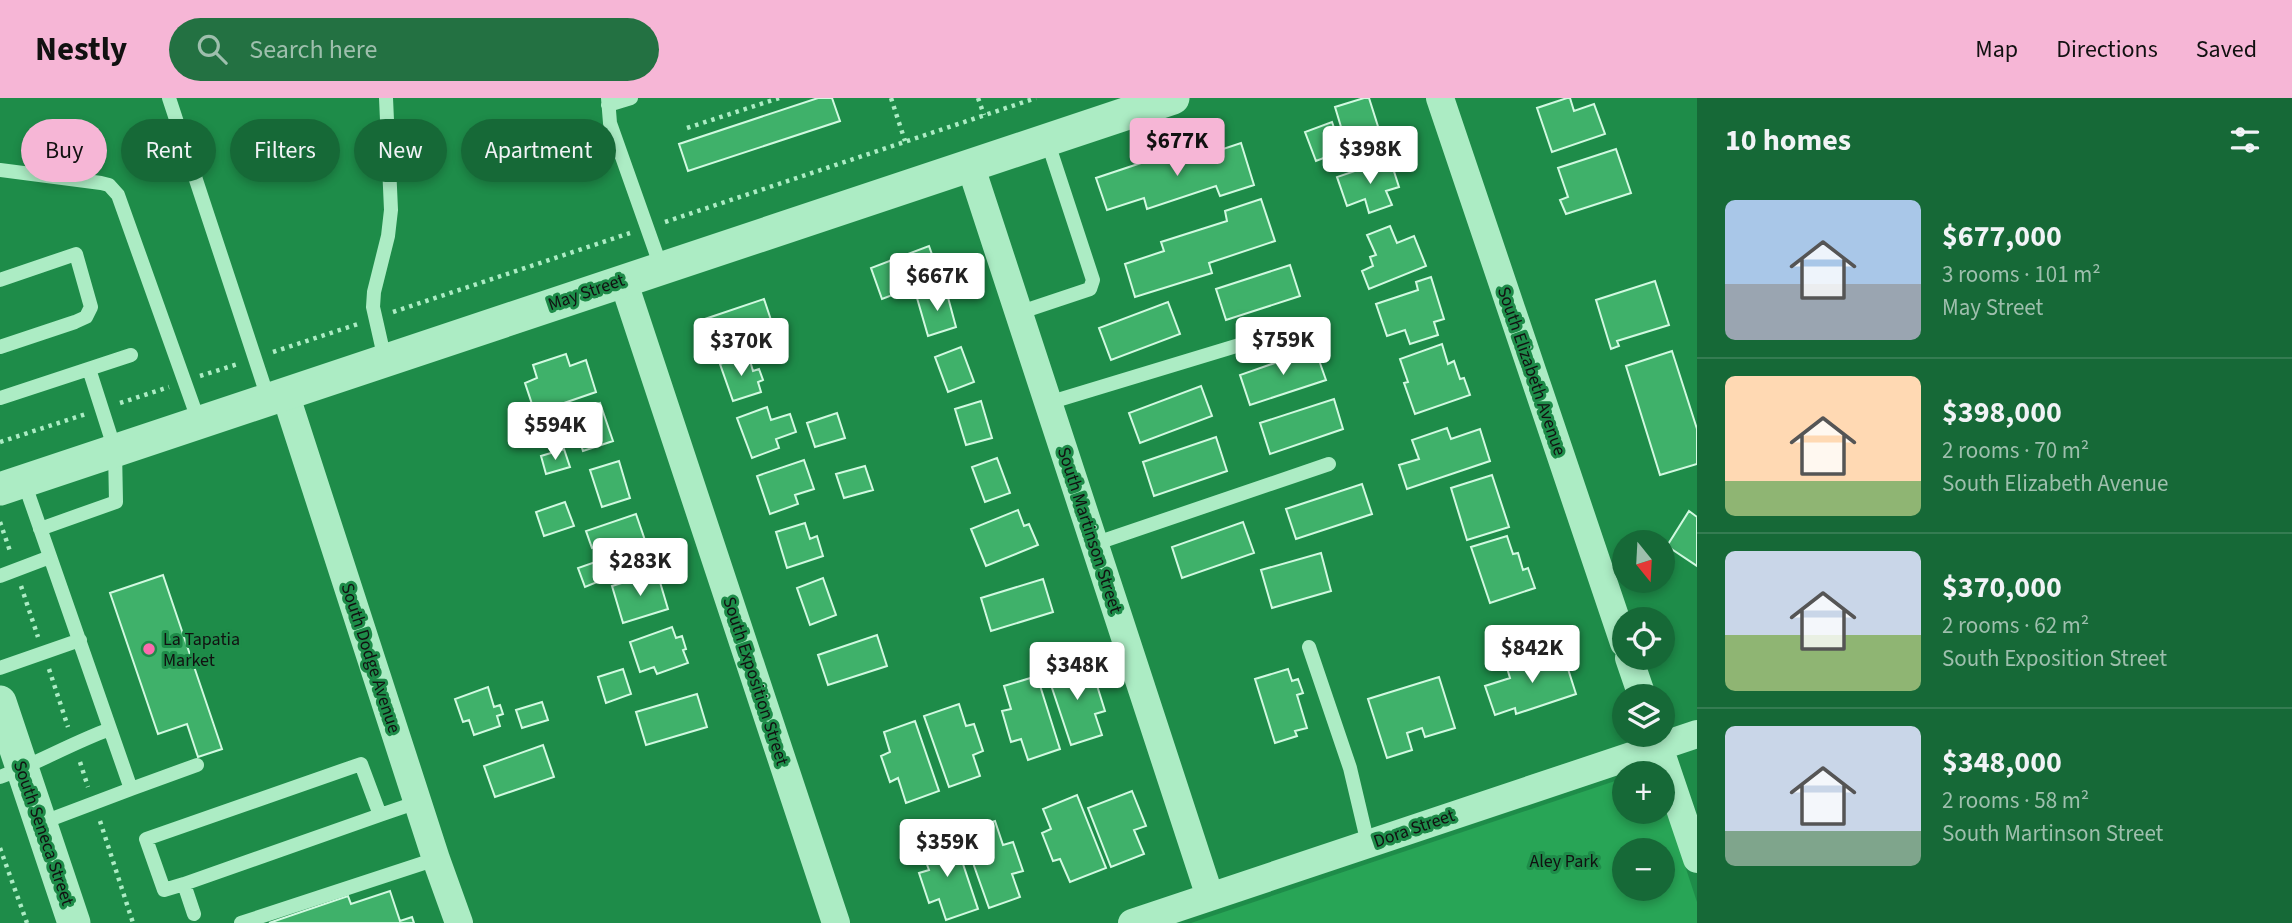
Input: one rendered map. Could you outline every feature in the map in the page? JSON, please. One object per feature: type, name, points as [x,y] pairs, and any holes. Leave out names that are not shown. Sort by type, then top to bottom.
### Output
[{"type":"street","name":"May Street","points":[[12,485],[1173,98]]},
{"type":"street","name":"South Elizabeth Avenue","points":[[1440,98],[1612,607]]},
{"type":"street","name":"South Martinson Street","points":[[970,164],[1210,897]]},
{"type":"street","name":"South Exposition Street","points":[[623,280],[836,923]]},
{"type":"street","name":"South Dodge Avenue","points":[[277,396],[459,923]]},
{"type":"street","name":"South Seneca Street","points":[[0,702],[11,773],[41,823],[74,923]]},
{"type":"street","name":"Dora Street","points":[[1675,738],[1697,734]]},
{"type":"street","name":"Dora Street","points":[[1132,923],[1368,844],[1640,747]]},
{"type":"street","points":[[1659,747],[1697,859]]},
{"type":"lane","points":[[169,98],[255,358],[277,396]]},
{"type":"lane","points":[[385,359],[373,307],[391,210],[386,98]]},
{"type":"lane","points":[[631,98],[608,102],[610,123],[661,267]]},
{"type":"lane","points":[[1018,313],[1090,289],[1093,280],[1047,140]]},
{"type":"lane","points":[[0,170],[101,183],[114,189],[199,422]]},
{"type":"lane","points":[[0,280],[76,254],[91,307],[86,317],[75,322],[0,347]]},
{"type":"lane","points":[[1048,403],[1293,329]]},
{"type":"lane","points":[[0,398],[131,355]]},
{"type":"lane","points":[[40,529],[116,502],[115,450],[89,369]]},
{"type":"lane","points":[[1094,544],[1329,464]]},
{"type":"lane","points":[[12,485],[40,529],[131,789]]},
{"type":"lane","points":[[0,576],[50,557]]},
{"type":"lane","points":[[0,668],[80,640]]},
{"type":"lane","points":[[1309,648],[1350,768],[1368,844]]},
{"type":"lane","points":[[11,773],[110,729]]},
{"type":"lane","points":[[380,815],[361,764],[146,839],[164,890],[418,802]]},
{"type":"lane","points":[[41,823],[197,765]]},
{"type":"lane","points":[[241,923],[436,859]]},
{"type":"lane","points":[[184,884],[194,914]]},
{"type":"path","points":[[687,128],[779,98]]},
{"type":"path","points":[[891,98],[905,141]]},
{"type":"path","points":[[978,98],[984,115]]},
{"type":"path","points":[[0,442],[1036,98]]},
{"type":"path","points":[[0,522],[133,923]]},
{"type":"path","points":[[0,848],[27,923]]},
{"type":"green space","name":"Aley Park","points":[[1612,782],[1612,824],[1671,824],[1697,902],[1697,923],[1191,923]]},
{"type":"building","points":[[818,98],[832,98],[840,121],[688,171],[679,144]]},
{"type":"building","points":[[1369,98],[1382,139],[1348,150],[1335,107]]},
{"type":"building","points":[[1570,98],[1574,111],[1594,104],[1605,134],[1552,152],[1537,108]]},
{"type":"building","points":[[1332,122],[1342,151],[1316,161],[1305,132]]},
{"type":"building","points":[[1241,143],[1254,185],[1220,196],[1216,186],[1147,209],[1144,198],[1107,210],[1096,178],[1171,153],[1175,165]]},
{"type":"building","points":[[1616,149],[1631,193],[1566,214],[1560,200],[1568,197],[1558,168]]},
{"type":"building","points":[[1390,159],[1399,187],[1386,191],[1392,205],[1369,213],[1365,199],[1347,206],[1337,177]]},
{"type":"building","points":[[1261,199],[1275,241],[1209,263],[1212,273],[1135,297],[1125,264],[1164,251],[1161,242],[1227,221],[1225,211]]},
{"type":"building","points":[[1390,226],[1397,243],[1414,236],[1426,266],[1369,289],[1362,271],[1373,266],[1370,257],[1376,255],[1367,235]]},
{"type":"building","points":[[929,246],[940,277],[882,299],[871,268]]},
{"type":"building","points":[[1290,265],[1300,296],[1226,320],[1216,289]]},
{"type":"building","points":[[1431,277],[1444,319],[1434,322],[1438,335],[1410,344],[1405,330],[1387,336],[1376,304],[1418,290],[1416,282]]},
{"type":"building","points":[[1655,281],[1669,325],[1617,341],[1619,346],[1611,349],[1596,300]]},
{"type":"building","points":[[946,290],[956,327],[928,336],[917,298]]},
{"type":"building","points":[[764,299],[775,332],[716,352],[705,319]]},
{"type":"building","points":[[1168,302],[1180,334],[1111,360],[1099,328]]},
{"type":"building","points":[[1442,344],[1448,364],[1454,361],[1460,379],[1464,378],[1470,395],[1415,414],[1404,383],[1408,382],[1400,359]]},
{"type":"building","points":[[961,347],[974,382],[948,392],[935,357]]},
{"type":"building","points":[[1315,349],[1326,380],[1250,405],[1240,375]]},
{"type":"building","points":[[1672,351],[1697,429],[1697,464],[1660,475],[1626,366]]},
{"type":"building","points":[[566,354],[570,366],[586,360],[596,392],[535,413],[525,383],[537,378],[533,365]]},
{"type":"building","points":[[748,354],[753,371],[759,369],[763,380],[758,382],[761,392],[733,401],[720,364]]},
{"type":"building","points":[[1201,386],[1212,416],[1140,443],[1129,413]]},
{"type":"building","points":[[1334,399],[1343,429],[1270,454],[1260,423]]},
{"type":"building","points":[[981,401],[992,438],[966,445],[955,409]]},
{"type":"building","points":[[600,403],[613,441],[583,451],[579,439],[574,441],[571,432],[577,429],[572,413]]},
{"type":"building","points":[[767,407],[771,420],[790,414],[796,432],[776,439],[779,448],[752,458],[737,418]]},
{"type":"building","points":[[837,413],[845,438],[815,447],[807,423]]},
{"type":"building","points":[[1447,428],[1451,439],[1480,429],[1490,461],[1407,489],[1399,465],[1419,459],[1412,440]]},
{"type":"building","points":[[1216,437],[1227,471],[1154,496],[1143,462]]},
{"type":"building","points":[[564,449],[570,467],[546,474],[541,456]]},
{"type":"building","points":[[997,458],[1010,493],[985,502],[972,467]]},
{"type":"building","points":[[804,460],[814,489],[795,495],[798,504],[770,514],[757,476]]},
{"type":"building","points":[[619,461],[630,498],[602,507],[590,470]]},
{"type":"building","points":[[865,466],[873,490],[844,498],[836,474]]},
{"type":"building","points":[[1492,475],[1509,527],[1467,540],[1451,488]]},
{"type":"building","points":[[1362,484],[1372,514],[1296,539],[1286,509]]},
{"type":"building","points":[[565,502],[574,526],[544,536],[536,512]]},
{"type":"building","points":[[1018,510],[1024,526],[1029,524],[1038,545],[986,566],[971,529]]},
{"type":"building","points":[[1689,511],[1697,517],[1697,566],[1675,551],[1675,533]]},
{"type":"building","points":[[636,514],[649,552],[621,562],[617,549],[613,551],[609,542],[592,548],[586,531]]},
{"type":"building","points":[[1243,522],[1254,553],[1182,578],[1172,547]]},
{"type":"building","points":[[805,523],[810,539],[817,536],[823,556],[787,568],[776,532]]},
{"type":"building","points":[[1507,536],[1513,554],[1518,553],[1523,570],[1528,568],[1535,588],[1490,603],[1471,547]]},
{"type":"building","points":[[1321,553],[1331,591],[1272,608],[1261,570]]},
{"type":"building","points":[[601,560],[607,578],[585,587],[578,568]]},
{"type":"building","points":[[657,572],[668,609],[623,623],[612,586]]},
{"type":"building","points":[[163,575],[222,749],[198,757],[187,724],[158,734],[110,593]]},
{"type":"building","points":[[823,578],[836,615],[810,625],[797,588]]},
{"type":"building","points":[[1043,579],[1053,612],[991,631],[981,598]]},
{"type":"building","points":[[672,627],[676,638],[682,636],[688,663],[657,674],[654,667],[640,672],[630,642]]},
{"type":"building","points":[[877,635],[887,666],[828,685],[818,655]]},
{"type":"building","points":[[1562,650],[1576,694],[1516,714],[1515,708],[1495,715],[1485,686],[1510,678],[1507,668]]},
{"type":"building","points":[[1081,662],[1086,678],[1094,676],[1105,711],[1095,714],[1102,735],[1071,745],[1047,673]]},
{"type":"building","points":[[623,669],[631,694],[606,703],[598,677]]},
{"type":"building","points":[[1288,669],[1292,681],[1298,679],[1303,693],[1297,695],[1307,728],[1295,731],[1297,736],[1275,743],[1255,679]]},
{"type":"building","points":[[1037,676],[1060,749],[1028,760],[1021,739],[1011,742],[1002,711],[1011,709],[1004,686]]},
{"type":"building","points":[[1439,677],[1455,728],[1425,737],[1422,728],[1407,733],[1412,750],[1387,758],[1368,699]]},
{"type":"building","points":[[488,687],[494,707],[500,705],[503,714],[497,716],[500,726],[474,735],[469,720],[463,722],[455,699]]},
{"type":"building","points":[[697,694],[707,727],[646,745],[636,712]]},
{"type":"building","points":[[542,702],[548,720],[522,728],[516,710]]},
{"type":"building","points":[[959,704],[966,726],[974,724],[983,751],[973,755],[980,776],[949,787],[924,716]]},
{"type":"building","points":[[915,721],[939,791],[906,803],[898,778],[890,782],[881,756],[890,752],[884,732]]},
{"type":"building","points":[[543,745],[554,777],[495,797],[484,766]]},
{"type":"building","points":[[1132,791],[1146,826],[1134,830],[1144,854],[1111,867],[1088,808]]},
{"type":"building","points":[[1077,795],[1106,868],[1070,882],[1060,859],[1053,861],[1042,833],[1051,829],[1043,809]]},
{"type":"building","points":[[995,821],[1003,845],[1013,842],[1023,871],[1012,874],[1020,897],[989,908],[962,832]]},
{"type":"building","points":[[954,837],[978,909],[946,920],[939,899],[929,903],[919,873],[929,870],[921,848]]},
{"type":"building","points":[[390,891],[400,921],[412,917],[414,923],[269,923],[348,896],[351,904]]},
{"type":"place","name":"La Tapatia Market","points":[[149,649]]}]
